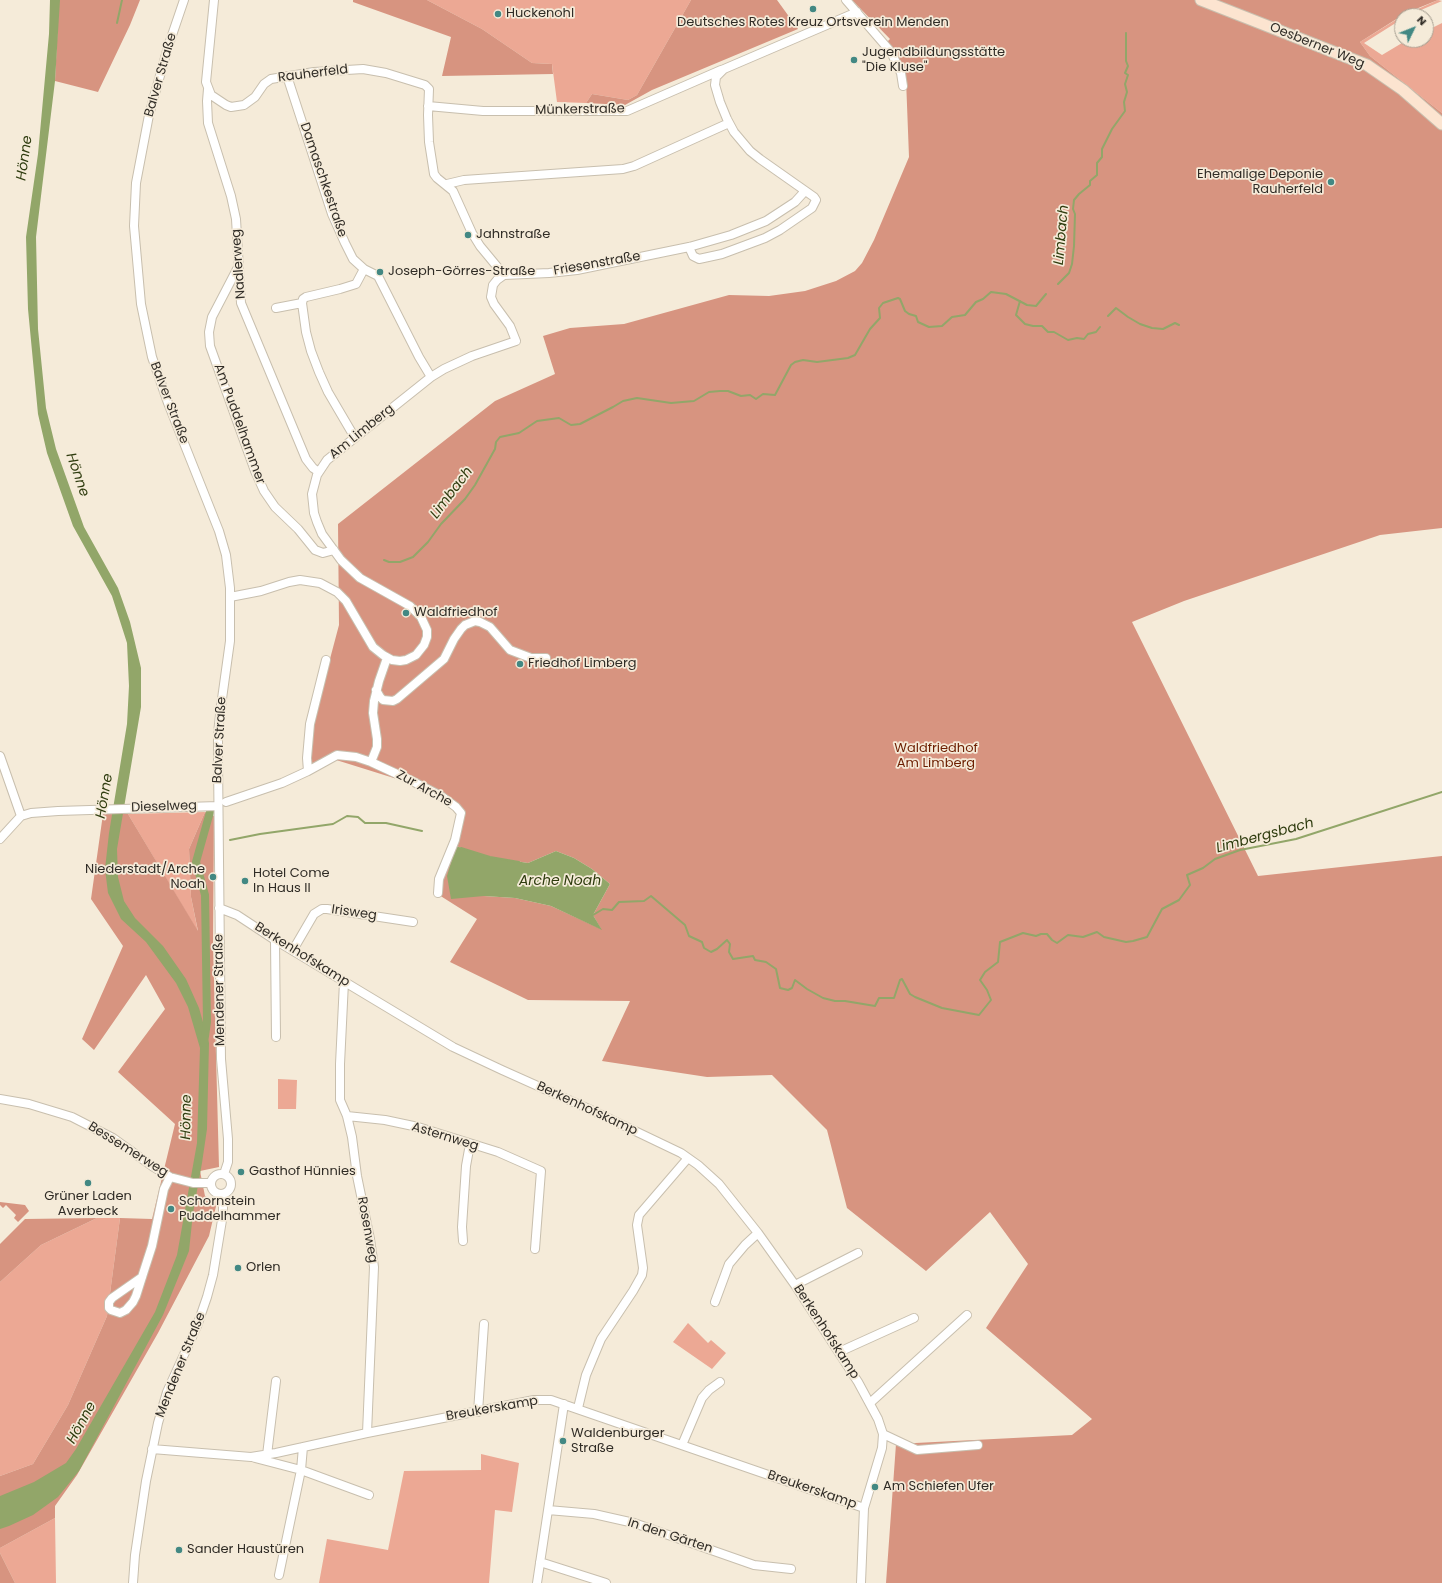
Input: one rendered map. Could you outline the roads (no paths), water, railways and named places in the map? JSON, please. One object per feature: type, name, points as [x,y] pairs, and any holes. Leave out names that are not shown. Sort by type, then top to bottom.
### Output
[{"type":"street","name":"Balver Straße","points":[[184,0],[168,47],[148,115],[136,189],[135,239],[141,304],[152,357],[168,403],[219,531],[228,567],[230,641],[218,733],[218,806]]},
{"type":"street","points":[[208,89],[206,74],[214,0]]},
{"type":"street","points":[[846,0],[891,52],[901,73],[903,86]]},
{"type":"street","name":"Oesberner Weg","points":[[1201,0],[1367,65],[1404,90],[1442,124]]},
{"type":"street","name":"Münkerstraße","points":[[428,106],[483,111],[627,110],[857,12]]},
{"type":"street","name":"Rauherfeld","points":[[208,89],[211,95],[231,107],[244,105],[255,97],[267,81],[271,79],[333,70],[363,69],[410,79],[425,85],[428,87],[429,92],[428,106]]},
{"type":"street","points":[[689,247],[693,256],[699,259],[722,254],[765,238],[780,230],[812,208],[816,200],[806,191],[750,151],[734,132],[720,102],[715,85],[716,77],[722,70]]},
{"type":"street","name":"Damaschkestraße","points":[[288,76],[338,227],[353,258],[364,268],[378,276],[419,357],[431,377]]},
{"type":"street","name":"Nadlerweg","points":[[208,89],[207,112],[210,130],[231,196],[236,219],[239,292],[245,315],[306,459],[313,468],[319,472]]},
{"type":"street","points":[[428,106],[429,142],[432,168],[437,178],[447,184],[453,191],[468,226],[480,246],[504,275]]},
{"type":"street","points":[[447,184],[464,180],[628,168],[643,164],[729,123]]},
{"type":"street","name":"Friesenstraße","points":[[504,275],[577,270],[689,247],[731,236],[766,221],[795,202],[806,191]]},
{"type":"street","name":"Am Puddelhammer","points":[[238,267],[233,280],[212,317],[209,332],[210,346],[255,471],[264,491],[275,507],[298,529],[314,550],[323,553],[334,550]]},
{"type":"street","points":[[355,438],[328,392],[319,372],[306,332],[302,303],[306,297],[340,290],[356,284],[364,268]]},
{"type":"street","name":"Am Limberg","points":[[387,658],[400,661],[416,655],[421,650],[427,637],[427,630],[418,613],[410,606],[360,578],[341,560],[322,534],[314,513],[312,494],[314,484],[319,472],[327,460],[431,377],[472,356],[516,341],[510,326],[494,304],[491,297],[493,286],[497,280],[504,275]]},
{"type":"street","points":[[276,308],[302,303]]},
{"type":"street","points":[[230,597],[300,580],[320,583],[337,592],[346,601],[373,646],[387,658],[376,690],[374,713],[377,747],[372,762]]},
{"type":"street","points":[[376,690],[383,700],[393,701],[397,699],[444,659],[461,629],[475,621],[490,627],[510,650],[531,658],[546,658]]},
{"type":"street","points":[[308,771],[307,758],[310,724],[326,660]]},
{"type":"street","name":"Zur Arche","points":[[226,802],[282,783],[337,755],[356,757],[372,762],[441,796],[460,811],[461,814],[454,840],[439,879],[438,892]]},
{"type":"street","points":[[0,756],[21,816],[0,839]]},
{"type":"street","name":"Dieselweg","points":[[21,816],[46,811],[218,806]]},
{"type":"street","name":"Mendener Straße","points":[[133,1583],[138,1532],[146,1481],[158,1423],[167,1392],[197,1326],[207,1297],[213,1275],[223,1214],[223,1194],[227,1192],[231,1185],[229,1178],[224,1174],[228,1162],[228,1139],[221,1059],[218,806]]},
{"type":"street","name":"Berkenhofskamp","points":[[219,908],[237,915],[275,940],[453,1047],[663,1144],[688,1158],[709,1174],[719,1184],[758,1233],[795,1284],[839,1352],[878,1419],[883,1434],[882,1448],[864,1508],[861,1583]]},
{"type":"street","name":"Irisweg","points":[[293,950],[314,914],[322,909],[413,922]]},
{"type":"street","points":[[275,940],[276,1037]]},
{"type":"street","name":"Rosenweg","points":[[344,982],[340,1064],[340,1100],[347,1116],[374,1267],[367,1433]]},
{"type":"street","name":"Bessemerweg","points":[[0,1099],[42,1107],[88,1124],[113,1138],[152,1166],[170,1176],[187,1182],[208,1183]]},
{"type":"street","name":"Asternweg","points":[[347,1116],[385,1120],[418,1127],[498,1152],[541,1171],[535,1249]]},
{"type":"street","points":[[463,1241],[462,1227],[466,1166],[470,1144]]},
{"type":"street","points":[[578,1408],[586,1375],[601,1339],[642,1275],[643,1268],[637,1225],[639,1214],[688,1158]]},
{"type":"street","points":[[223,1194],[215,1193],[208,1183],[214,1176],[224,1174]]},
{"type":"street","points":[[142,1277],[112,1298],[109,1305],[111,1310],[120,1313],[128,1308],[136,1296],[152,1246],[163,1193],[170,1176]]},
{"type":"street","points":[[715,1302],[729,1264],[745,1245],[758,1233]]},
{"type":"street","points":[[795,1284],[858,1253]]},
{"type":"street","points":[[870,1403],[967,1315]]},
{"type":"street","points":[[839,1352],[914,1318]]},
{"type":"street","points":[[478,1412],[484,1324]]},
{"type":"street","points":[[267,1455],[276,1381]]},
{"type":"street","points":[[682,1445],[702,1398],[709,1390],[720,1382]]},
{"type":"street","name":"Breukerskamp","points":[[251,1457],[534,1400],[551,1400],[578,1408],[864,1508]]},
{"type":"street","points":[[537,1583],[564,1404]]},
{"type":"street","points":[[883,1434],[917,1450],[978,1445]]},
{"type":"street","points":[[279,1575],[301,1470],[303,1447]]},
{"type":"street","name":"Breukerskamp","points":[[152,1449],[251,1457],[301,1470],[369,1495]]},
{"type":"street","name":"In den Gärten","points":[[548,1510],[594,1514],[634,1523],[754,1565],[791,1569]]},
{"type":"street","points":[[540,1562],[606,1583]]},
{"type":"water","points":[[50,0],[60,0],[55,81],[36,237],[38,329],[46,408],[56,449],[84,527],[118,588],[130,622],[141,668],[141,707],[117,849],[118,877],[124,901],[135,918],[163,946],[186,979],[199,1008],[209,1043],[207,1129],[193,1213],[189,1251],[163,1315],[79,1471],[58,1497],[33,1515],[0,1529],[0,1496],[34,1482],[66,1463],[76,1449],[155,1312],[177,1255],[197,1143],[200,1048],[188,1007],[176,983],[146,942],[121,919],[108,893],[105,869],[109,833],[127,724],[129,686],[127,643],[112,596],[73,526],[47,453],[38,414],[28,309],[26,237],[38,154],[49,34]]},
{"type":"water","name":"Arche Noah","points":[[456,846],[490,857],[528,863],[556,851],[574,858],[592,869],[610,884],[593,915],[602,930],[551,906],[515,898],[484,896],[451,899],[447,876]]},
{"type":"waterway","points":[[117,23],[122,0]]},
{"type":"waterway","name":"Limbach","points":[[1058,284],[1069,273],[1072,264],[1074,246],[1074,200],[1090,185],[1090,181],[1097,175],[1097,163],[1102,157],[1102,149],[1112,129],[1125,111],[1124,102],[1127,92],[1125,84],[1128,75],[1125,73],[1128,66],[1126,61],[1126,33]]},
{"type":"waterway","name":"Limbach","points":[[384,560],[389,562],[400,562],[413,557],[465,499],[475,485],[495,449],[496,442],[500,437],[519,433],[537,421],[559,418],[571,425],[580,424],[623,401],[637,398],[671,403],[694,401],[709,392],[720,391],[728,391],[741,396],[750,395],[756,399],[763,394],[775,395],[791,365],[795,362],[803,360],[817,362],[848,358],[855,355],[870,329],[880,318],[879,308],[883,303],[898,298],[900,299],[905,311],[916,316],[918,322],[929,327],[942,326],[952,317],[965,315],[976,302],[983,299],[991,292],[1006,294],[1027,305],[1036,306],[1046,294]]},
{"type":"waterway","points":[[1020,301],[1016,315],[1025,324],[1042,326],[1048,332],[1054,332],[1068,340],[1077,338],[1084,339],[1088,334],[1096,332],[1100,327]]},
{"type":"waterway","points":[[1108,316],[1116,308],[1140,324],[1152,328],[1163,329],[1175,323],[1179,325]]},
{"type":"waterway","name":"Limbergsbach","points":[[592,914],[593,915],[603,909],[612,910],[619,902],[644,901],[651,896],[685,925],[689,936],[702,942],[704,948],[711,952],[727,940],[730,944],[729,952],[733,959],[753,956],[755,960],[766,962],[776,969],[780,988],[788,990],[792,988],[795,980],[823,998],[875,1006],[879,998],[894,998],[900,980],[902,979],[910,994],[915,997],[942,1008],[979,1015],[991,1000],[987,990],[980,980],[985,972],[998,962],[1000,942],[1023,933],[1036,936],[1047,934],[1057,943],[1068,935],[1083,937],[1097,932],[1104,937],[1126,942],[1147,937],[1162,909],[1179,900],[1190,885],[1187,875],[1203,868],[1215,859],[1240,850],[1296,839],[1442,792]]},
{"type":"waterway","points":[[204,1043],[207,1022],[205,895],[196,862],[210,812]]},
{"type":"waterway","name":"Limbergsbach","points":[[230,840],[260,834],[333,824],[347,816],[358,817],[365,823],[386,823],[422,831]]},
{"type":"waterway","name":"Limbergsbach","points":[[461,848],[490,857],[519,862]]},
{"type":"place","name":"Deutsches Rotes Kreuz Ortsverein Menden","points":[[813,9]]},
{"type":"place","name":"Huckenohl","points":[[498,14]]},
{"type":"place","name":"Jugendbildungsstätte \"Die Kluse\"","points":[[854,60]]},
{"type":"place","name":"Ehemalige Deponie Rauherfeld","points":[[1331,182]]},
{"type":"place","name":"Jahnstraße","points":[[468,235]]},
{"type":"place","name":"Joseph-Görres-Straße","points":[[380,272]]},
{"type":"place","name":"Waldfriedhof","points":[[406,613]]},
{"type":"place","name":"Friedhof Limberg","points":[[520,664]]},
{"type":"place","name":"Niederstadt/Arche Noah","points":[[213,877]]},
{"type":"place","name":"Hotel Come In Haus II","points":[[245,881]]},
{"type":"place","name":"Gasthof Hünnies","points":[[241,1172]]},
{"type":"place","name":"Grüner Laden Averbeck","points":[[88,1183]]},
{"type":"place","name":"Schornstein Puddelhammer","points":[[171,1209]]},
{"type":"place","name":"Orlen","points":[[238,1268]]},
{"type":"place","name":"Waldenburger Straße","points":[[563,1441]]},
{"type":"place","name":"Am Schiefen Ufer","points":[[875,1487]]},
{"type":"place","name":"Sander Haustüren","points":[[179,1550]]},
{"type":"water label","name":"Hönne","points":[[25,158]]},
{"type":"water label","name":"Hönne","points":[[77,475]]},
{"type":"water label","name":"Hönne","points":[[105,796]]},
{"type":"water label","name":"Hönne","points":[[187,1117]]},
{"type":"water label","name":"Hönne","points":[[82,1423]]},
{"type":"park label","name":"Waldfriedhof Am Limberg","points":[[936,756]]}]
